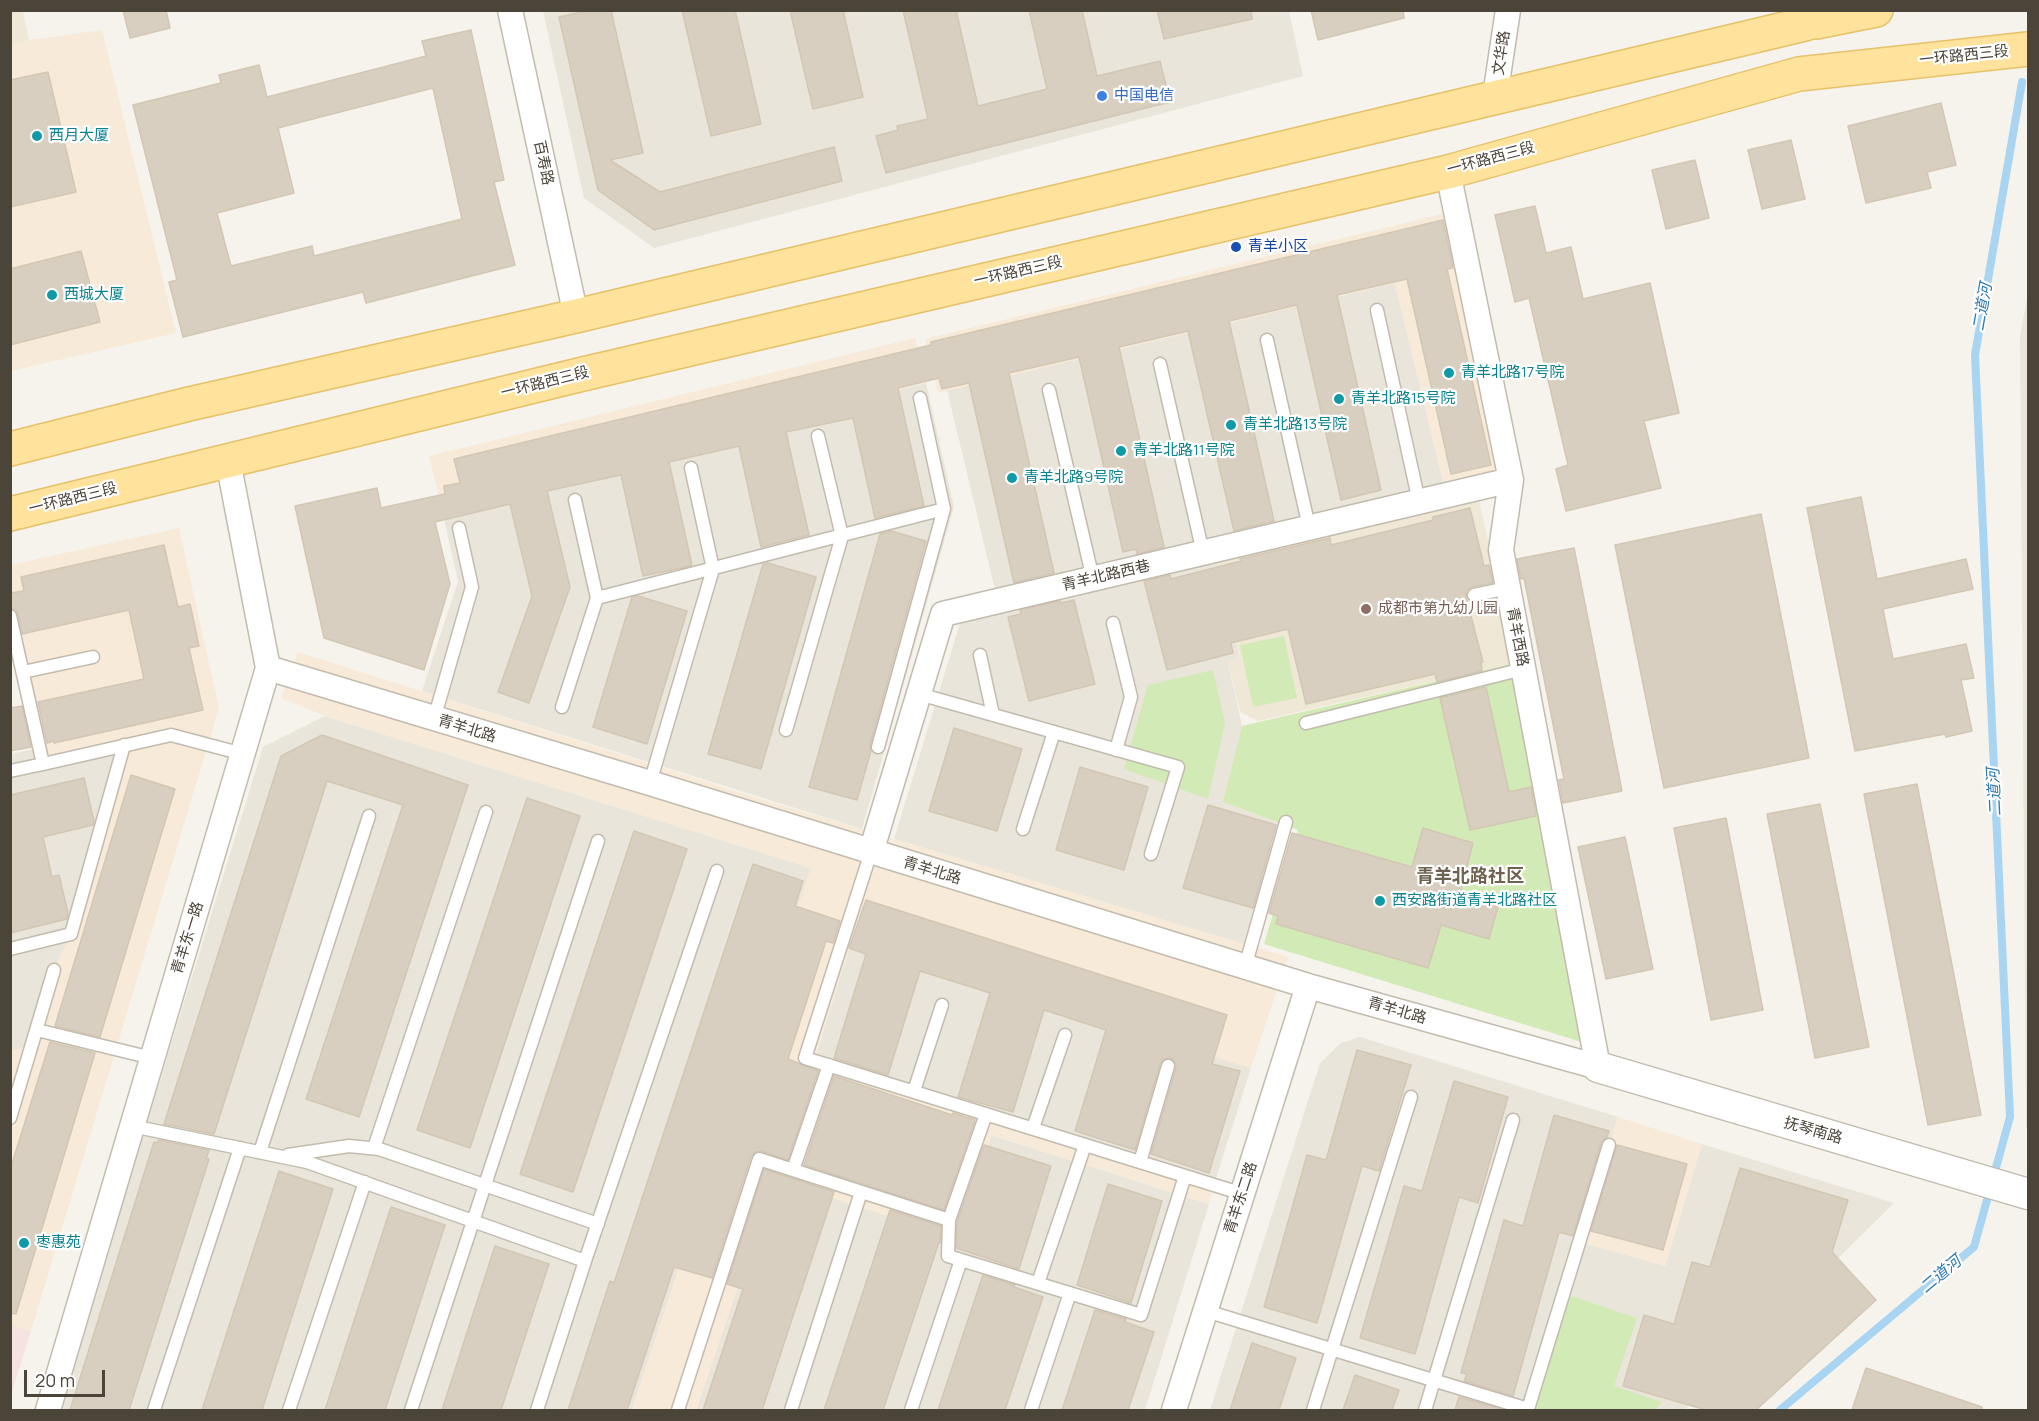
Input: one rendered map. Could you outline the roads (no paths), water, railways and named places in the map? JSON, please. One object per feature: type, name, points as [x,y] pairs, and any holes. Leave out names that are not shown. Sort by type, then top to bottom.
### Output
[{"type":"main road","points":[[1805,24],[1837,10]]},
{"type":"main road","points":[[10,449],[189,404],[576,316],[1496,96],[1805,24],[1876,10]]},
{"type":"main road","points":[[1799,74],[2028,29]]},
{"type":"main road","name":"一环路西三段","points":[[10,514],[583,374],[1448,172],[1799,74],[2028,49]]},
{"type":"street","name":"百寿路","points":[[510,10],[576,316]]},
{"type":"street","name":"文华路","points":[[1496,96],[1508,10]]},
{"type":"street","name":"青羊西路","points":[[1448,172],[1511,480],[1501,550],[1598,1067]]},
{"type":"street","name":"青羊东一路","points":[[48,1410],[268,668],[228,461]]},
{"type":"street","name":"青羊北路西巷","points":[[871,852],[943,614],[1511,480]]},
{"type":"street","name":"青羊北路","points":[[268,668],[1308,986],[1598,1067]]},
{"type":"street","name":"青羊东二路","points":[[1174,1410],[1308,986]]},
{"type":"street","name":"抚琴南路","points":[[1598,1067],[2019,1191]]},
{"type":"lane","points":[[1377,310],[1419,502]]},
{"type":"lane","points":[[1268,340],[1309,527]]},
{"type":"lane","points":[[1160,364],[1203,552]]},
{"type":"lane","points":[[1049,390],[1093,579]]},
{"type":"lane","points":[[878,747],[944,509],[920,398]]},
{"type":"lane","points":[[786,730],[842,536],[818,436]]},
{"type":"lane","points":[[650,783],[713,569],[691,468]]},
{"type":"lane","points":[[562,707],[597,598],[575,500]]},
{"type":"lane","points":[[597,598],[944,509]]},
{"type":"lane","points":[[434,719],[472,587],[459,528]]},
{"type":"lane","points":[[1474,595],[1508,588]]},
{"type":"lane","points":[[10,616],[43,764]]},
{"type":"lane","points":[[1113,623],[1131,697],[1116,750]]},
{"type":"lane","points":[[980,655],[993,715]]},
{"type":"lane","points":[[23,672],[93,657]]},
{"type":"lane","points":[[1306,723],[1523,669]]},
{"type":"lane","points":[[919,694],[1178,767],[1151,854]]},
{"type":"lane","points":[[1023,829],[1054,732]]},
{"type":"lane","points":[[10,771],[171,735],[243,754]]},
{"type":"lane","points":[[10,949],[71,934],[124,745]]},
{"type":"lane","points":[[374,1148],[486,813]]},
{"type":"lane","points":[[260,1152],[369,816]]},
{"type":"lane","points":[[1245,967],[1286,822]]},
{"type":"lane","points":[[411,1410],[598,841]]},
{"type":"lane","points":[[871,852],[805,1058],[1243,1194]]},
{"type":"lane","points":[[537,1410],[585,1260],[717,871]]},
{"type":"lane","points":[[10,1118],[54,970]]},
{"type":"lane","points":[[914,1091],[942,1005]]},
{"type":"lane","points":[[37,1030],[152,1058]]},
{"type":"lane","points":[[1033,1128],[1065,1035]]},
{"type":"lane","points":[[793,1170],[829,1065]]},
{"type":"lane","points":[[1140,1162],[1168,1066]]},
{"type":"lane","points":[[1313,1410],[1411,1097]]},
{"type":"lane","points":[[986,1114],[949,1220],[948,1256],[1141,1315],[1185,1176]]},
{"type":"lane","points":[[1425,1410],[1513,1120]]},
{"type":"lane","points":[[132,1126],[307,1162],[585,1260]]},
{"type":"lane","points":[[1038,1282],[1085,1144]]},
{"type":"lane","points":[[1206,1311],[1527,1410],[1609,1145]]},
{"type":"lane","points":[[279,1156],[349,1146],[374,1148],[598,1224]]},
{"type":"lane","points":[[154,1410],[240,1148]]},
{"type":"lane","points":[[678,1410],[759,1159],[949,1220]]},
{"type":"lane","points":[[289,1410],[365,1182]]},
{"type":"lane","points":[[791,1410],[861,1192]]},
{"type":"lane","points":[[911,1410],[961,1260]]},
{"type":"lane","points":[[1030,1410],[1070,1293]]},
{"type":"waterway","name":"二道河","points":[[1780,1410],[1974,1247],[2010,1117],[1975,355],[2022,82]]},
{"type":"place","name":"中国电信","points":[[1102,96]]},
{"type":"place","name":"西月大厦","points":[[37,136]]},
{"type":"place","name":"青羊小区","points":[[1236,247]]},
{"type":"place","name":"西城大厦","points":[[52,295]]},
{"type":"place","name":"青羊北路17号院","points":[[1449,373]]},
{"type":"place","name":"青羊北路15号院","points":[[1339,399]]},
{"type":"place","name":"青羊北路13号院","points":[[1231,425]]},
{"type":"place","name":"青羊北路11号院","points":[[1121,451]]},
{"type":"place","name":"青羊北路9号院","points":[[1012,478]]},
{"type":"place","name":"成都市第九幼儿园","points":[[1366,609]]},
{"type":"place","name":"西安路街道青羊北路社区","points":[[1380,901]]},
{"type":"place","name":"枣惠苑","points":[[24,1243]]},
{"type":"district","name":"青羊北路社区","points":[[1470,877]]}]
